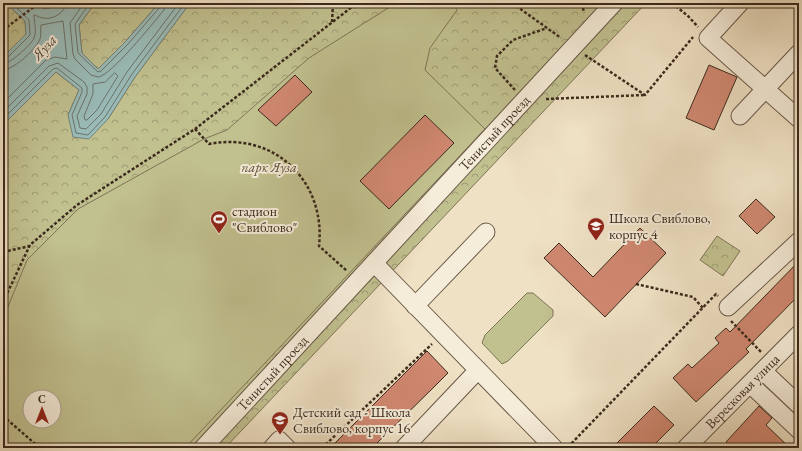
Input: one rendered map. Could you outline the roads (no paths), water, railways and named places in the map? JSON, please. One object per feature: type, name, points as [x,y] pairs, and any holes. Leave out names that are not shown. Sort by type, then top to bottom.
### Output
[{"type":"street","name":"Тенистый проезд","points":[[203,448],[614,3]]},
{"type":"street","points":[[740,3],[708,38],[799,119]]},
{"type":"street","points":[[740,116],[799,53]]},
{"type":"street","points":[[415,306],[486,232]]},
{"type":"street","points":[[728,307],[799,241]]},
{"type":"street","points":[[374,263],[478,370],[502,400],[535,433],[554,448]]},
{"type":"street","name":"Вересковая улица","points":[[686,448],[799,334]]},
{"type":"street","points":[[767,366],[799,405]]},
{"type":"street","points":[[404,448],[478,370]]},
{"type":"street","points":[[750,384],[799,430]]},
{"type":"street","points":[[272,448],[279,440],[287,448]]},
{"type":"water","name":"Яуза","points":[[6,3],[36,3],[44,9],[54,7],[59,3],[95,3],[79,25],[82,53],[98,69],[126,41],[159,3],[190,3],[135,77],[108,119],[89,139],[73,137],[68,115],[79,90],[56,72],[3,125],[3,57],[26,34],[25,21]]},
{"type":"place","name":"стадион \"Свиблово\"","points":[[219,234]]},
{"type":"place","name":"Школа Свиблово, корпус 4","points":[[596,241]]},
{"type":"place","name":"Детский сад - Школа Свиблово, корпус 16","points":[[280,435]]},
{"type":"park label","name":"парк Яуза","points":[[269,167]]}]
